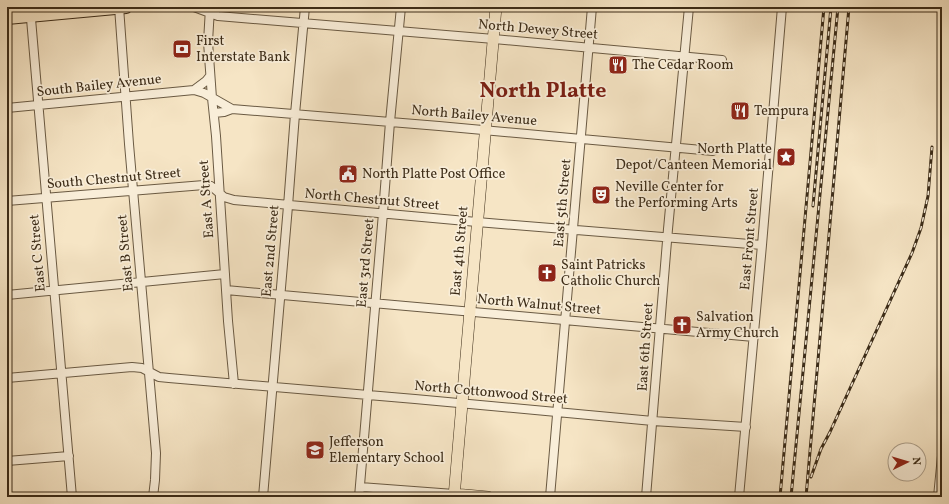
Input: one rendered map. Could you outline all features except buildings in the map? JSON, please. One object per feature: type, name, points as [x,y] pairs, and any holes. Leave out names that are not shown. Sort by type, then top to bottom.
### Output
[{"type":"highway","points":[[7,18],[30,11],[122,7]]},
{"type":"main road","name":"East 4th Street","points":[[454,496],[496,7]]},
{"type":"main road","points":[[454,496],[488,497]]},
{"type":"street","name":"East B Street","points":[[122,7],[126,96],[133,191],[156,453],[155,480],[152,497]]},
{"type":"street","points":[[138,7],[147,7]]},
{"type":"street","name":"North Dewey Street","points":[[194,7],[210,10],[218,16],[722,60]]},
{"type":"street","name":"East 2nd Street","points":[[263,497],[305,7]]},
{"type":"street","name":"East 3rd Street","points":[[359,497],[401,7]]},
{"type":"street","name":"East 5th Street","points":[[550,497],[592,7]]},
{"type":"street","name":"East 6th Street","points":[[646,497],[667,237],[689,7]]},
{"type":"street","name":"East Front Street","points":[[739,497],[782,7]]},
{"type":"street","name":"East A Street","points":[[210,10],[208,42],[210,76],[234,384]]},
{"type":"street","name":"East C Street","points":[[30,11],[72,497]]},
{"type":"street","points":[[194,90],[210,76]]},
{"type":"street","name":"South Bailey Avenue","points":[[7,108],[194,90],[204,93],[212,98]]},
{"type":"street","name":"North Bailey Avenue","points":[[212,98],[232,109],[713,151]]},
{"type":"street","name":"North Bailey Avenue","points":[[214,113],[232,109]]},
{"type":"street","name":"South Chestnut Street","points":[[7,201],[204,185],[211,186],[220,193]]},
{"type":"street","name":"North Chestnut Street","points":[[220,193],[224,197],[234,200],[288,206],[762,245]]},
{"type":"street","points":[[7,295],[225,274]]},
{"type":"street","name":"North Walnut Street","points":[[226,290],[754,338]]},
{"type":"street","name":"North Cottonwood Street","points":[[7,378],[132,367],[142,368],[159,377],[169,378],[653,421],[746,427]]},
{"type":"street","points":[[7,461],[69,456]]},
{"type":"street","points":[[938,497],[942,456]]},
{"type":"street","points":[[360,487],[454,496]]},
{"type":"railway","points":[[780,497],[824,7]]},
{"type":"railway","points":[[813,206],[831,7]]},
{"type":"railway","points":[[791,497],[838,7]]},
{"type":"railway","points":[[806,497],[849,7]]},
{"type":"railway","points":[[811,477],[821,449],[912,253],[921,228],[928,196],[932,147]]},
{"type":"place","name":"First Interstate Bank","points":[[182,49]]},
{"type":"place","name":"The Cedar Room","points":[[618,65]]},
{"type":"place","name":"Tempura","points":[[740,111]]},
{"type":"place","name":"North Platte Depot/Canteen Memorial","points":[[786,157]]},
{"type":"place","name":"North Platte Post Office","points":[[348,174]]},
{"type":"place","name":"Neville Center for the Performing Arts","points":[[601,195]]},
{"type":"place","name":"Saint Patricks Catholic Church","points":[[547,273]]},
{"type":"place","name":"Salvation Army Church","points":[[682,325]]},
{"type":"place","name":"Jefferson Elementary School","points":[[315,450]]},
{"type":"district","name":"North Platte","points":[[543,91]]}]
